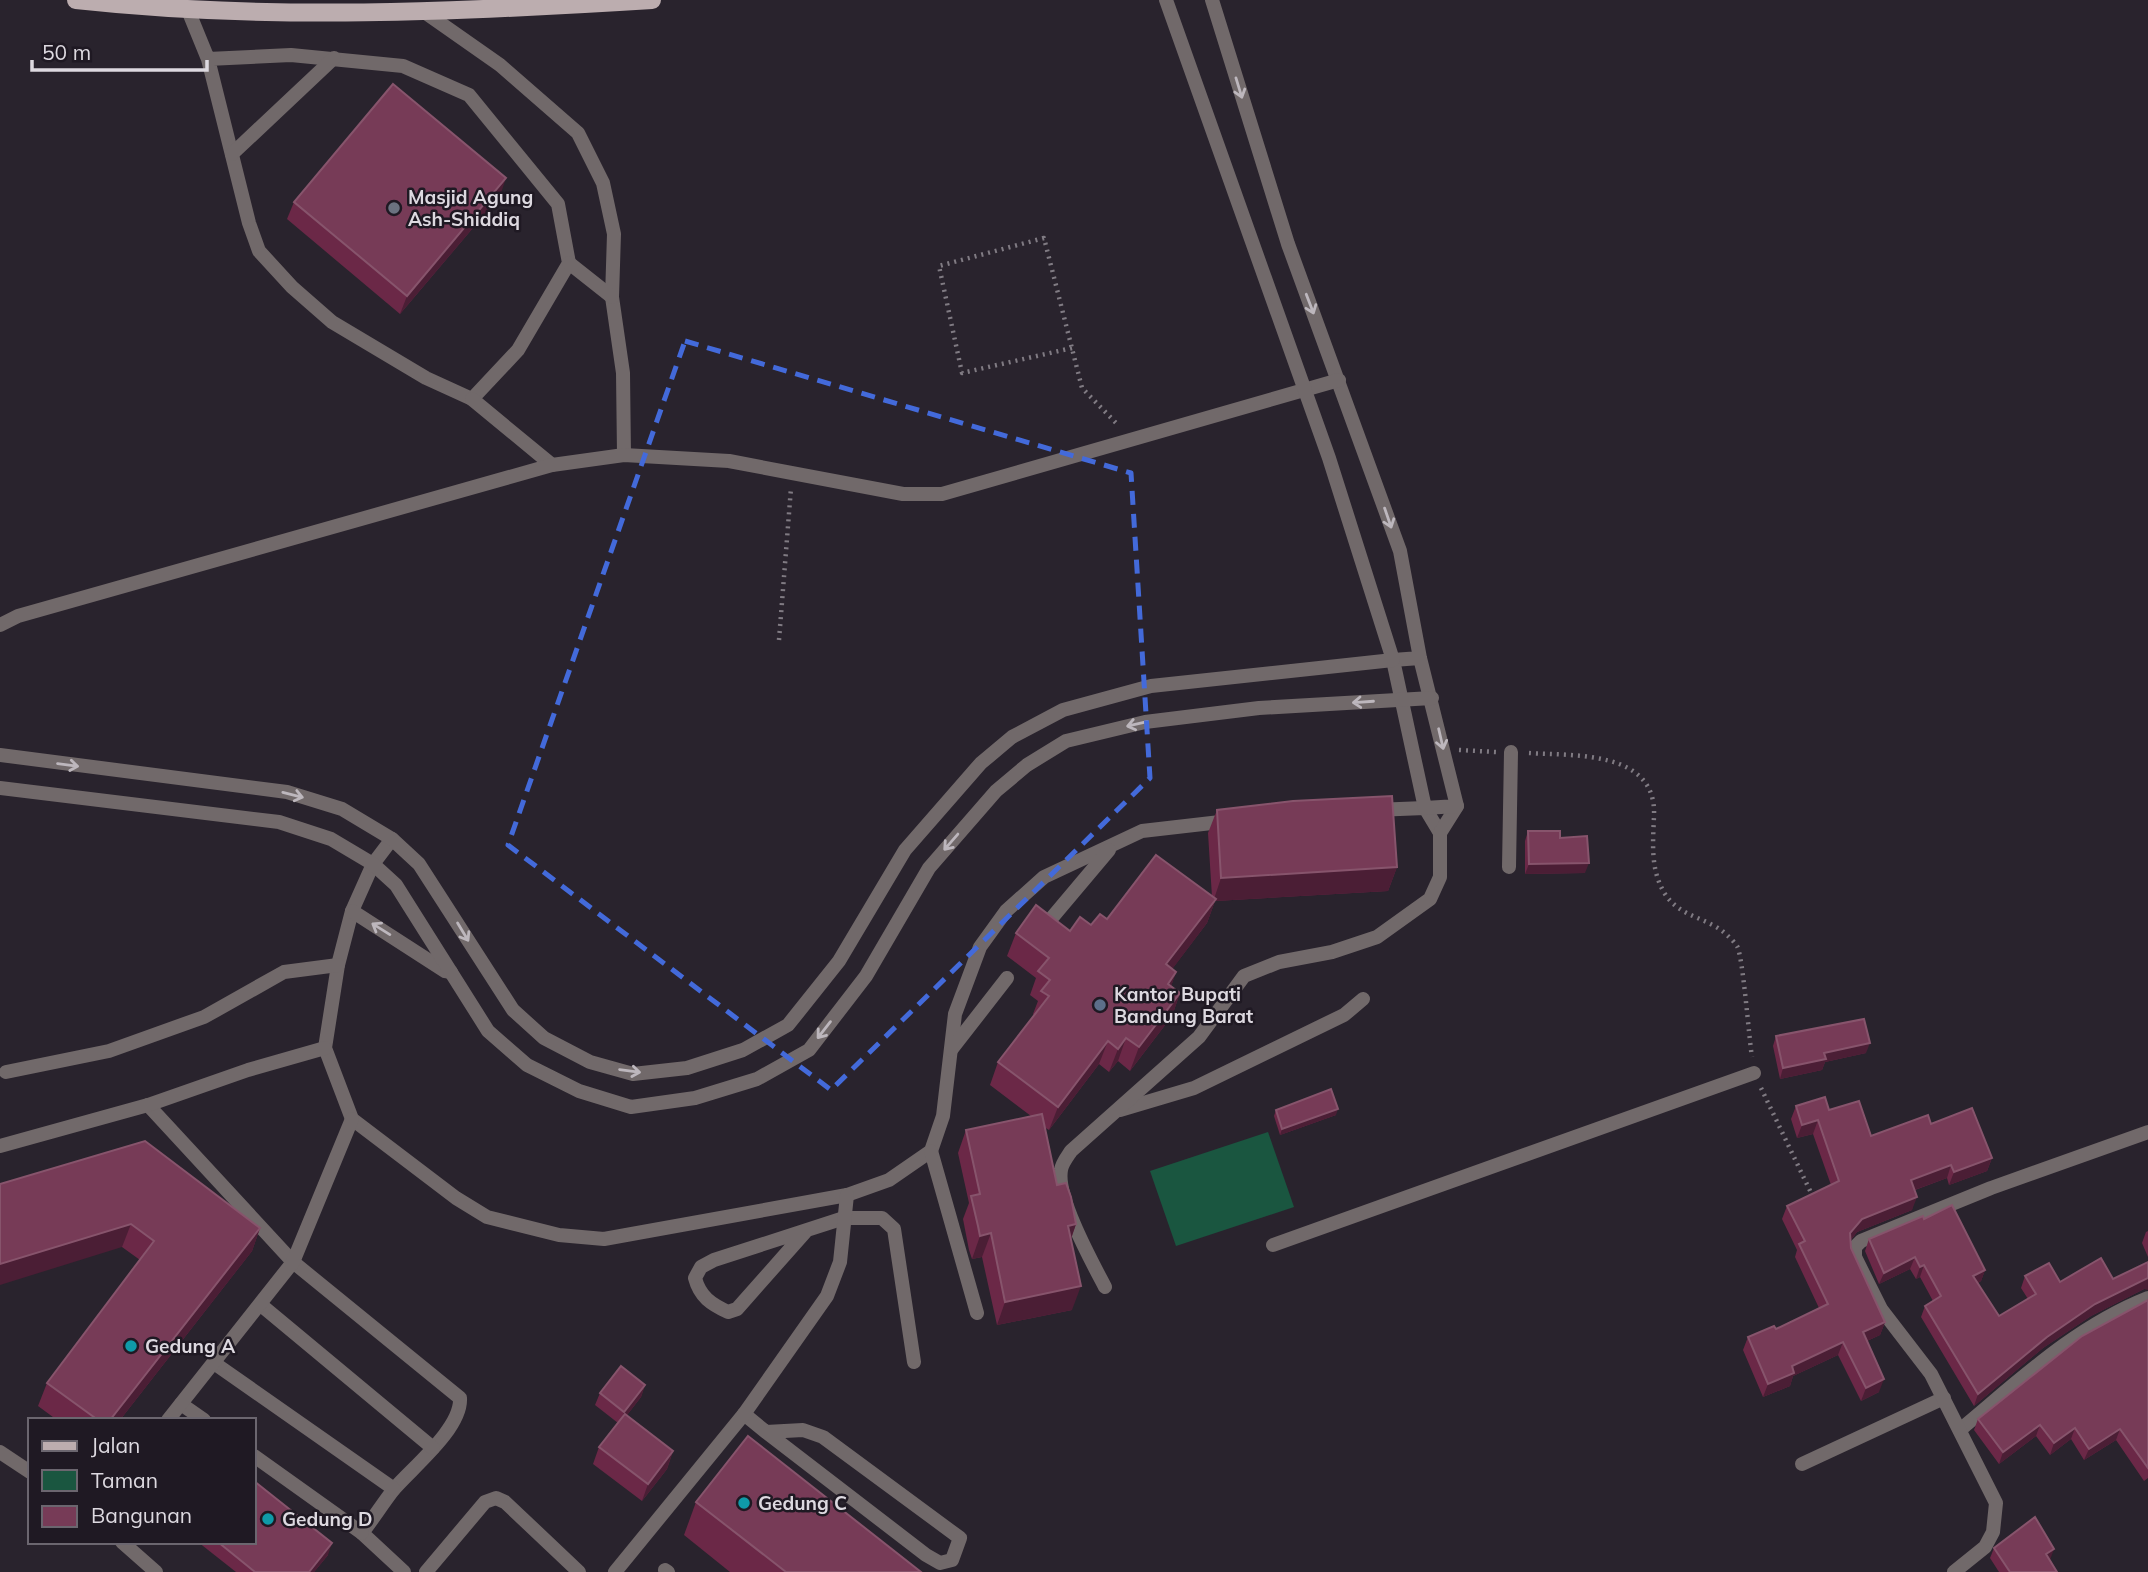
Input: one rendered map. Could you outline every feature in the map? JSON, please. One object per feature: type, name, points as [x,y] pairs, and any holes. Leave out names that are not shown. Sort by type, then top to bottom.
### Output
[{"type":"main road","points":[[76,0],[188,10],[652,0]]},
{"type":"street","points":[[1105,1287],[1080,1238],[1061,1187],[1061,1169],[1071,1151],[1199,1037],[1244,976],[1279,962],[1332,951],[1377,937],[1430,899],[1440,877],[1440,833],[1425,808],[1414,747],[1400,699],[1393,660],[1304,389],[1166,0]]},
{"type":"street","points":[[1212,0],[1288,244],[1400,551],[1420,658],[1457,806],[1440,833]]},
{"type":"street","points":[[422,5],[500,65],[578,133],[603,183],[614,234],[612,297],[623,373],[624,455]]},
{"type":"street","points":[[188,10],[208,59],[259,251],[292,287],[332,322],[426,379],[472,399],[552,465]]},
{"type":"street","points":[[208,59],[291,55],[403,66],[469,95],[558,204],[569,263],[518,350],[472,399]]},
{"type":"street","points":[[232,154],[334,58]]},
{"type":"street","points":[[569,263],[612,297]]},
{"type":"street","points":[[0,625],[18,616],[552,465],[624,455],[729,461],[903,494],[942,494],[1339,380]]},
{"type":"street","points":[[0,755],[287,792],[342,809],[392,839],[419,864],[436,886],[513,1010],[544,1038],[590,1062],[633,1074],[687,1068],[743,1050],[788,1025],[839,961],[905,850],[981,763],[1012,737],[1063,710],[1151,686],[1420,658]]},
{"type":"street","points":[[0,788],[279,822],[331,839],[373,864],[396,885],[488,1031],[527,1065],[579,1091],[631,1107],[695,1098],[757,1079],[809,1049],[866,976],[929,868],[996,791],[1027,765],[1066,741],[1145,722],[1259,708],[1432,698]]},
{"type":"street","points":[[1509,867],[1511,752]]},
{"type":"street","points":[[1362,811],[1457,806]]},
{"type":"street","points":[[977,1313],[931,1151],[943,1116],[955,1014],[980,947],[1006,911],[1044,877],[1142,831],[1247,819]]},
{"type":"street","points":[[392,839],[373,864],[352,911],[338,965],[325,1048],[352,1119],[456,1198],[487,1217],[559,1235],[604,1239],[847,1195],[889,1180],[931,1151]]},
{"type":"street","points":[[1045,926],[1113,845]]},
{"type":"street","points":[[352,911],[445,971],[451,972]]},
{"type":"street","points":[[6,1072],[109,1051],[204,1017],[284,972],[338,965]]},
{"type":"street","points":[[950,1051],[1007,978]]},
{"type":"street","points":[[1115,1112],[1194,1088],[1344,1014],[1363,999]]},
{"type":"street","points":[[0,1146],[148,1105],[248,1070],[325,1048]]},
{"type":"street","points":[[1273,1245],[1754,1073]]},
{"type":"street","points":[[148,1105],[293,1262],[457,1392],[461,1406],[433,1448],[394,1489],[362,1533]]},
{"type":"street","points":[[170,1418],[293,1262],[352,1119]]},
{"type":"street","points":[[1954,1572],[1985,1547],[1996,1519],[1996,1503],[1931,1374],[1881,1309],[1855,1257],[1855,1247],[1861,1241],[1992,1188],[2148,1132]]},
{"type":"street","points":[[615,1572],[744,1414],[827,1296],[840,1262],[847,1195]]},
{"type":"street","points":[[806,1230],[737,1309],[728,1312],[711,1305],[698,1290],[695,1278],[701,1267],[714,1260],[806,1230],[844,1218],[882,1219],[894,1229],[914,1362]]},
{"type":"street","points":[[1961,1429],[2070,1339],[2110,1314],[2148,1298]]},
{"type":"street","points":[[261,1305],[433,1448]]},
{"type":"street","points":[[214,1363],[394,1489]]},
{"type":"street","points":[[1802,1464],[1944,1398]]},
{"type":"street","points":[[181,1404],[201,1418]]},
{"type":"street","points":[[744,1414],[766,1432],[926,1555],[940,1563],[952,1560],[960,1538],[823,1437],[803,1430],[766,1432]]},
{"type":"street","points":[[0,1452],[28,1471]]},
{"type":"street","points":[[256,1457],[362,1533],[404,1572]]},
{"type":"street","points":[[426,1572],[485,1502],[496,1498],[505,1502],[579,1572]]},
{"type":"street","points":[[124,1544],[156,1572]]},
{"type":"path","points":[[1072,348],[962,373],[939,266],[1044,238],[1082,387],[1132,439]]},
{"type":"path","points":[[779,639],[792,473]]},
{"type":"path","points":[[1444,750],[1591,757],[1619,762],[1638,774],[1653,798],[1651,839],[1654,869],[1664,892],[1676,909],[1720,929],[1738,947],[1754,1073],[1806,1187],[1820,1209]]},
{"type":"highlighted area","points":[[685,341],[1131,473],[1150,778],[831,1090],[508,845]]},
{"type":"green space","points":[[1268,1132],[1294,1207],[1176,1246],[1150,1171]]},
{"type":"building","name":"Masjid Agung Ash-Shiddiq","points":[[393,84],[506,178],[407,296],[294,202]]},
{"type":"building","points":[[1392,796],[1397,867],[1221,878],[1217,810],[1293,801]]},
{"type":"building","points":[[1528,831],[1560,831],[1560,838],[1587,836],[1589,863],[1529,864]]},
{"type":"building","name":"Kantor Bupati Bandung Barat","points":[[1156,855],[1216,899],[1166,964],[1176,972],[1168,984],[1180,993],[1139,1047],[1126,1038],[1118,1049],[1108,1041],[1058,1107],[998,1062],[1049,996],[1041,991],[1050,980],[1038,971],[1049,958],[1016,933],[1036,905],[1070,931],[1080,917],[1091,925],[1100,914],[1107,919]]},
{"type":"building","points":[[1864,1019],[1870,1043],[1824,1053],[1826,1059],[1783,1068],[1776,1036]]},
{"type":"building","points":[[1331,1089],[1338,1109],[1282,1129],[1276,1110]]},
{"type":"building","points":[[1825,1097],[1829,1110],[1859,1101],[1871,1136],[1928,1115],[1931,1124],[1972,1108],[1992,1158],[1954,1172],[1951,1165],[1911,1180],[1917,1197],[1862,1219],[1850,1233],[1851,1248],[1885,1322],[1863,1332],[1884,1379],[1866,1388],[1843,1342],[1792,1366],[1794,1373],[1768,1384],[1748,1337],[1774,1326],[1776,1329],[1828,1304],[1799,1244],[1805,1241],[1787,1206],[1839,1181],[1818,1120],[1802,1125],[1796,1106]]},
{"type":"building","points":[[1042,1114],[1057,1185],[1066,1183],[1071,1197],[1076,1224],[1068,1226],[1081,1286],[1005,1302],[991,1233],[980,1236],[971,1196],[980,1194],[966,1130]]},
{"type":"building","name":"Gedung A","points":[[145,1141],[260,1228],[112,1418],[95,1418],[47,1383],[154,1241],[131,1224],[0,1264],[0,1184]]},
{"type":"building","points":[[1952,1205],[1985,1270],[1973,1276],[1999,1316],[2036,1294],[2025,1276],[2049,1263],[2060,1282],[2101,1258],[2113,1279],[2148,1262],[2148,1278],[2095,1304],[2047,1337],[1978,1394],[1925,1306],[1941,1296],[1924,1265],[1920,1267],[1915,1257],[1884,1273],[1869,1239],[1923,1216],[1924,1219]]},
{"type":"building","points":[[2148,1300],[2148,1468],[2120,1429],[2089,1449],[2075,1428],[2054,1443],[2040,1425],[2003,1452],[1978,1419],[2082,1336]]},
{"type":"building","points":[[621,1366],[645,1385],[624,1412],[600,1393]]},
{"type":"building","points":[[625,1414],[673,1451],[648,1484],[599,1447]]},
{"type":"building","points":[[748,1436],[921,1572],[786,1572],[696,1502]]},
{"type":"building","name":"Gedung D","points":[[256,1483],[332,1543],[309,1572],[255,1572],[220,1544],[256,1544]]},
{"type":"building","points":[[2035,1517],[2054,1549],[2046,1554],[2057,1572],[2010,1572],[1994,1548]]},
{"type":"place","name":"Masjid Agung Ash-Shiddiq","points":[[394,208]]},
{"type":"place","name":"Kantor Bupati Bandung Barat","points":[[1100,1005]]},
{"type":"place","name":"Gedung A","points":[[131,1346]]},
{"type":"place","name":"Gedung C","points":[[744,1503]]},
{"type":"place","name":"Gedung D","points":[[268,1519]]}]
